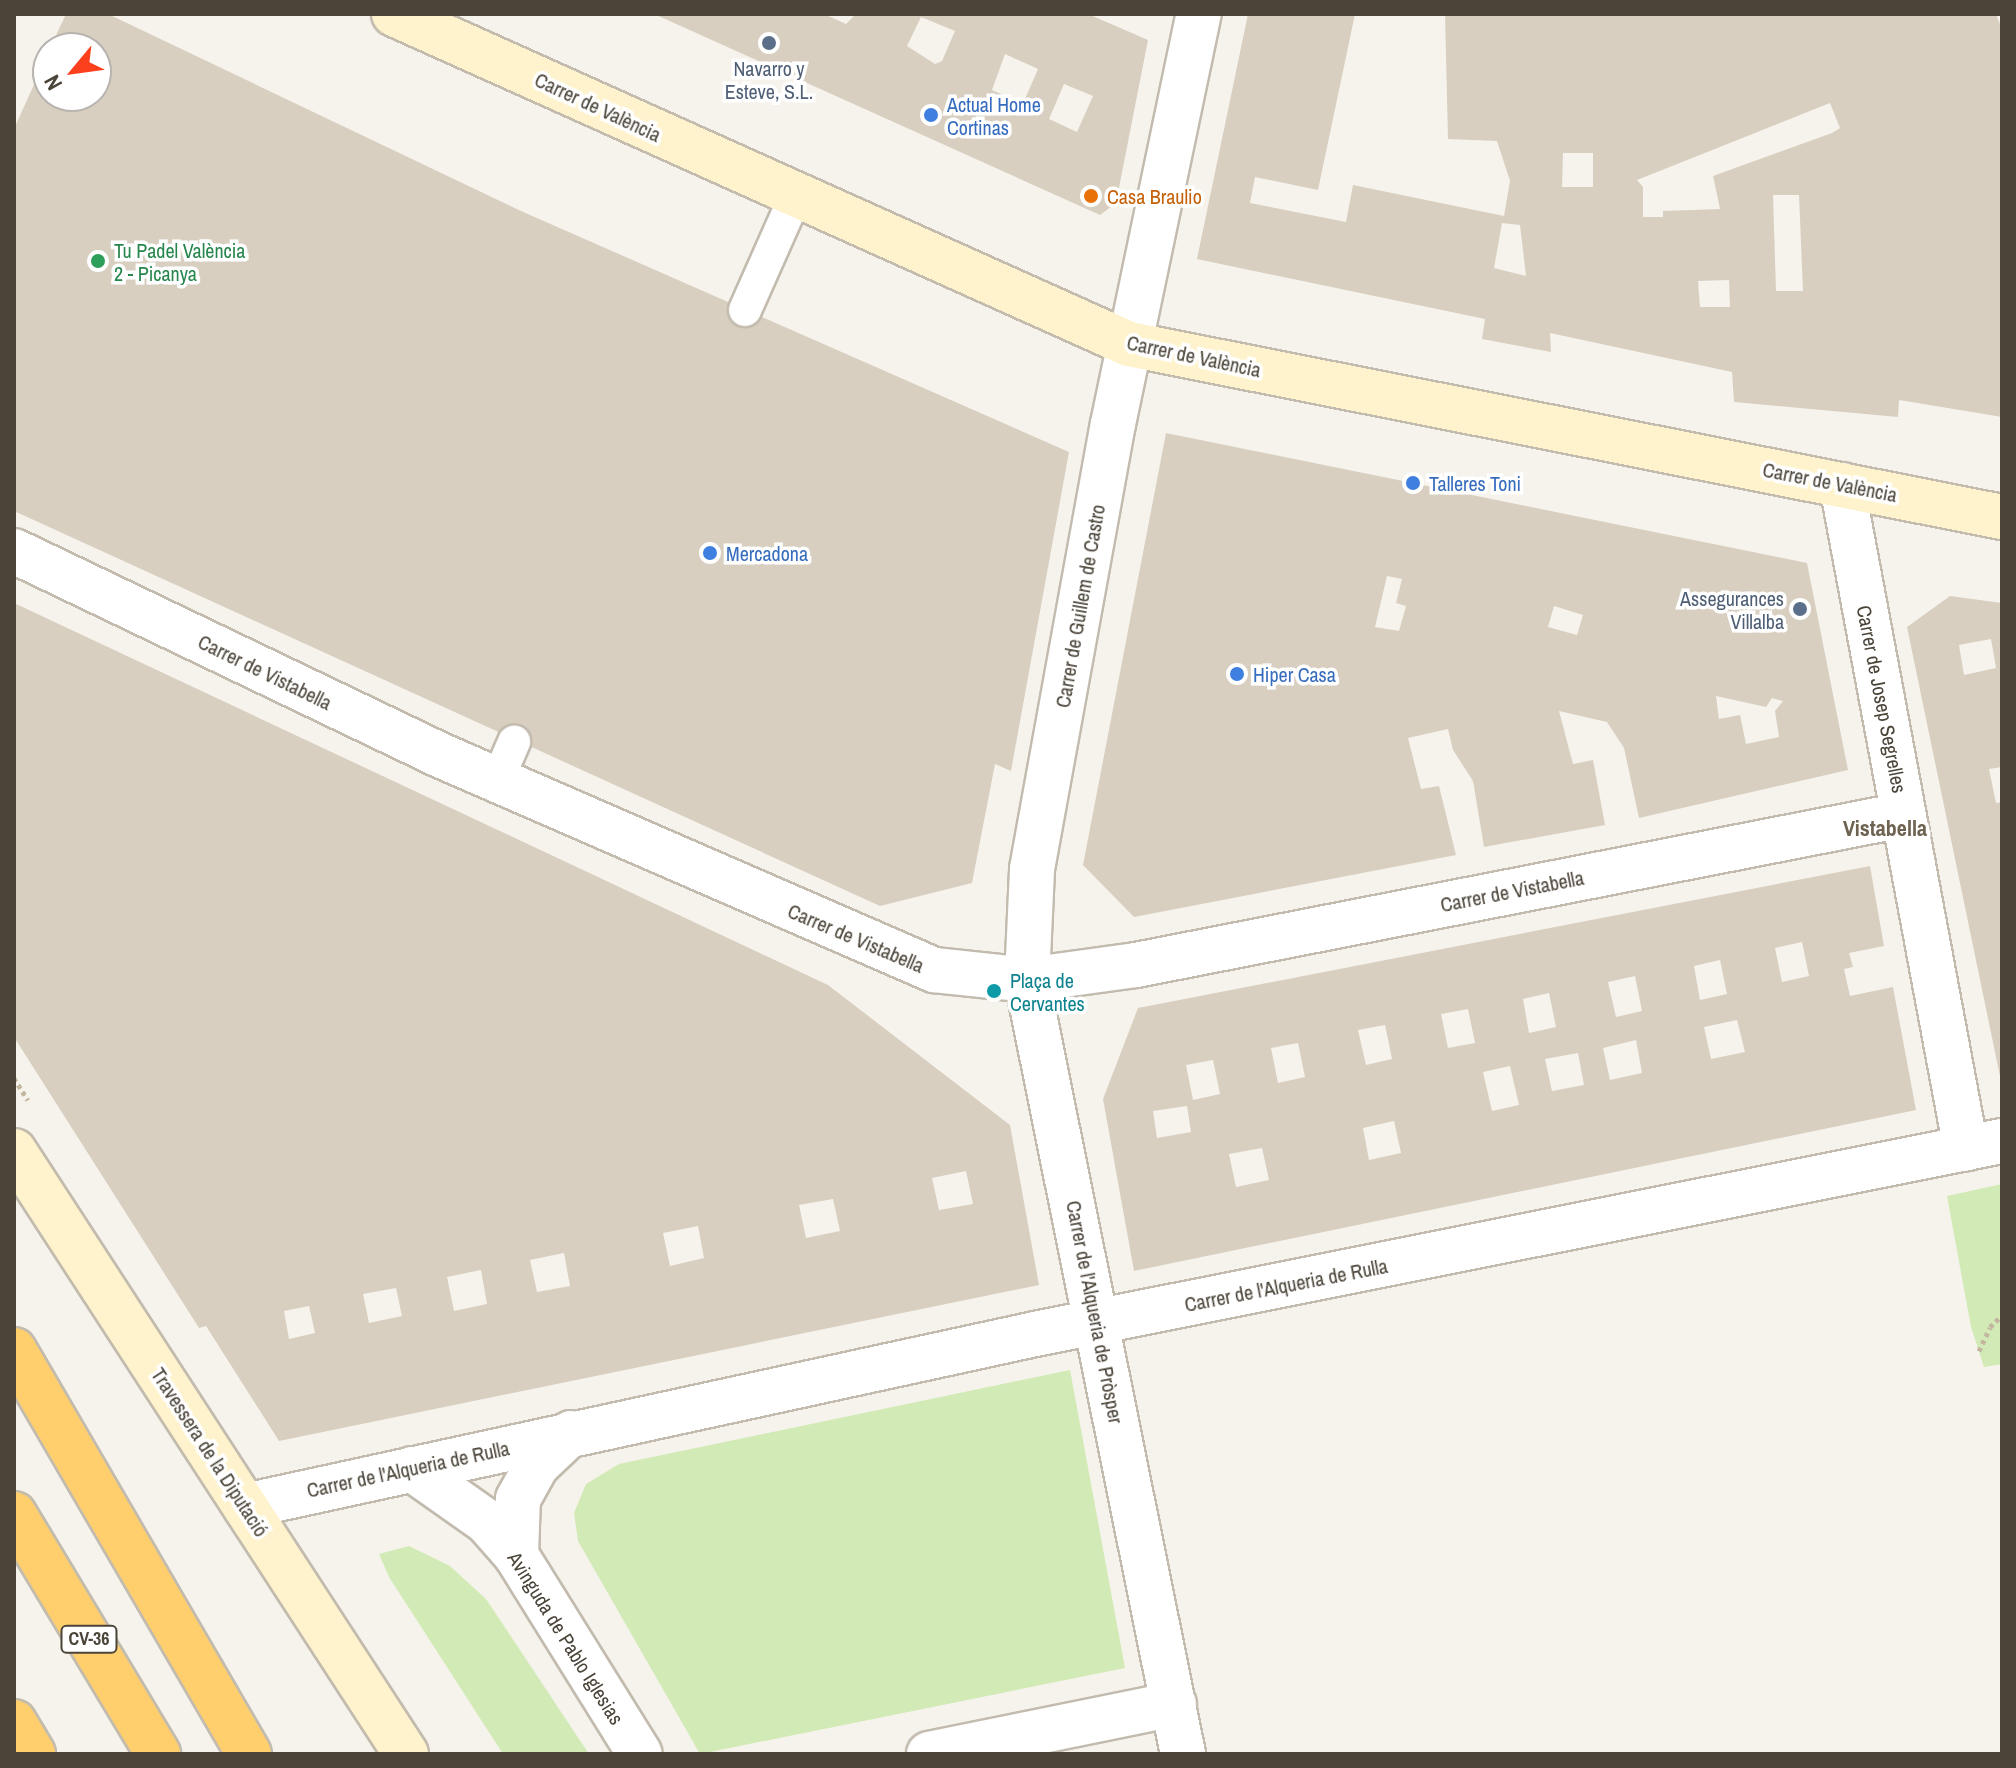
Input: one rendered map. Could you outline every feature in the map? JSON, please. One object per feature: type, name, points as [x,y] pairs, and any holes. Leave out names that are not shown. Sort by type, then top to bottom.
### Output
[{"type":"highway","points":[[14,1350],[249,1754]]},
{"type":"highway","name":"CV-36","points":[[14,1514],[158,1754]]},
{"type":"highway","points":[[14,1722],[33,1754]]},
{"type":"street","name":"Carrer de València","points":[[394,14],[795,197],[1129,344],[2002,517]]},
{"type":"street","name":"Carrer de Guillem de Castro","points":[[1032,869],[1129,344],[1199,14]]},
{"type":"street","name":"Carrer de Josep Segrelles","points":[[1842,485],[1903,815],[1984,1145]]},
{"type":"street","name":"Carrer de Vistabella","points":[[14,551],[497,781],[889,954],[934,970],[1027,980],[1136,965],[1903,815]]},
{"type":"street","name":"Carrer de l'Alqueria de Pròsper","points":[[1032,869],[1027,980],[1183,1754]]},
{"type":"street","name":"Carrer de l'Alqueria de Rulla","points":[[245,1506],[571,1433],[1098,1323],[1984,1145]]},
{"type":"street","name":"Travessera de la Diputació","points":[[14,1151],[406,1754]]},
{"type":"street","name":"Carrer de l'Alqueria de Rulla","points":[[516,1555],[518,1499],[536,1466],[571,1433]]},
{"type":"street","name":"Avinguda de Pablo Iglesias","points":[[412,1469],[487,1522],[516,1555],[640,1754]]},
{"type":"street","points":[[929,1754],[1174,1704]]},
{"type":"lane","points":[[745,310],[795,197]]},
{"type":"lane","points":[[497,781],[514,742]]},
{"type":"path","points":[[1979,1351],[1990,1327],[2002,1315]]},
{"type":"green space","points":[[2002,1184],[2002,1364],[1984,1367],[1971,1327],[1947,1196]]},
{"type":"green space","points":[[1070,1370],[1125,1668],[700,1754],[578,1541],[574,1513],[586,1484],[619,1464]]},
{"type":"green space","points":[[409,1546],[450,1566],[486,1599],[589,1754],[503,1754],[389,1577],[379,1554]]},
{"type":"building","name":"Mercadona","points":[[66,14],[108,14],[521,211],[1069,452],[1011,771],[995,764],[972,883],[880,906],[14,511],[14,129],[32,89],[32,112],[112,112],[112,32],[58,32]]},
{"type":"building","points":[[654,14],[824,14],[846,24],[856,14],[1088,14],[1148,40],[1116,203],[1100,215]],"holes":[[[921,17],[955,31],[942,61],[935,64],[907,46]],[[1005,54],[1038,69],[1025,99],[1019,102],[992,90]],[[1064,84],[1093,96],[1077,132],[1049,119]]]},
{"type":"building","points":[[1248,14],[1355,14],[1318,190],[1255,177],[1250,203],[1346,222],[1353,185],[1504,216],[1510,181],[1497,141],[1448,139],[1445,14],[1996,14],[2002,29],[2002,417],[1899,400],[1898,417],[1734,402],[1732,372],[1550,333],[1551,352],[1482,339],[1485,319],[1197,259]],"holes":[[[1830,103],[1840,128],[1713,176],[1720,209],[1663,211],[1663,217],[1643,217],[1643,187],[1637,180]],[[1563,153],[1593,153],[1593,187],[1562,187]],[[1773,195],[1799,195],[1803,291],[1776,291]],[[1502,223],[1520,225],[1526,276],[1494,268]],[[1729,280],[1730,307],[1700,307],[1698,281]]]},
{"type":"building","points":[[1166,433],[1807,563],[1848,770],[1639,818],[1624,748],[1607,722],[1559,711],[1573,764],[1593,760],[1605,825],[1484,847],[1473,781],[1453,750],[1448,729],[1408,738],[1421,789],[1439,786],[1456,855],[1134,917],[1083,865]],"holes":[[[1387,576],[1402,579],[1396,603],[1406,606],[1399,631],[1375,627]],[[1554,606],[1583,615],[1577,635],[1548,627]],[[1716,696],[1766,707],[1772,698],[1783,701],[1775,711],[1779,737],[1746,744],[1740,715],[1719,719]]]},
{"type":"building","points":[[1950,596],[2002,603],[2002,767],[1989,769],[1996,803],[2002,802],[2002,1086],[1907,627]],"holes":[[[1991,639],[1996,668],[1964,675],[1959,645]]]},
{"type":"building","points":[[14,603],[828,985],[1010,1125],[1039,1285],[279,1441],[206,1326],[199,1328],[14,1037]],"holes":[[[966,1171],[973,1204],[939,1210],[932,1178]],[[833,1199],[840,1231],[806,1238],[799,1205]],[[698,1226],[704,1258],[670,1266],[663,1233]],[[564,1253],[570,1286],[537,1292],[530,1260]],[[481,1270],[487,1304],[454,1311],[447,1277]],[[396,1288],[402,1316],[369,1323],[363,1294]],[[309,1306],[315,1333],[289,1339],[284,1311]]]},
{"type":"building","points":[[1870,866],[1884,946],[1849,953],[1853,967],[1844,969],[1850,996],[1893,987],[1916,1110],[1134,1271],[1103,1099],[1138,1008]],"holes":[[[1802,942],[1809,976],[1782,982],[1775,948]],[[1720,960],[1727,994],[1700,1000],[1694,966]],[[1635,976],[1642,1011],[1616,1017],[1608,982]],[[1549,993],[1556,1027],[1529,1033],[1523,999]],[[1468,1009],[1475,1043],[1448,1048],[1441,1014]],[[1737,1020],[1745,1052],[1711,1059],[1704,1027]],[[1385,1025],[1392,1059],[1366,1065],[1358,1030]],[[1636,1040],[1642,1073],[1610,1080],[1603,1048]],[[1298,1043],[1305,1077],[1278,1083],[1271,1048]],[[1578,1053],[1584,1085],[1552,1091],[1545,1059]],[[1213,1060],[1220,1094],[1193,1100],[1186,1065]],[[1510,1066],[1519,1105],[1492,1111],[1483,1072]],[[1187,1106],[1191,1132],[1157,1138],[1153,1111]],[[1394,1121],[1401,1153],[1369,1160],[1363,1128]],[[1262,1148],[1269,1180],[1236,1187],[1229,1154]]]},
{"type":"place","name":"Navarro y Esteve, S.L.","points":[[769,43]]},
{"type":"place","name":"Actual Home Cortinas","points":[[931,115]]},
{"type":"place","name":"Casa Braulio","points":[[1091,196]]},
{"type":"place","name":"Tu Padel València 2 - Picanya","points":[[98,261]]},
{"type":"place","name":"Talleres Toni","points":[[1413,483]]},
{"type":"place","name":"Mercadona","points":[[710,553]]},
{"type":"place","name":"Assegurances Villalba","points":[[1800,609]]},
{"type":"place","name":"Hiper Casa","points":[[1237,674]]},
{"type":"place","name":"Plaça de Cervantes","points":[[994,991]]},
{"type":"district","name":"Vistabella","points":[[1885,829]]}]
